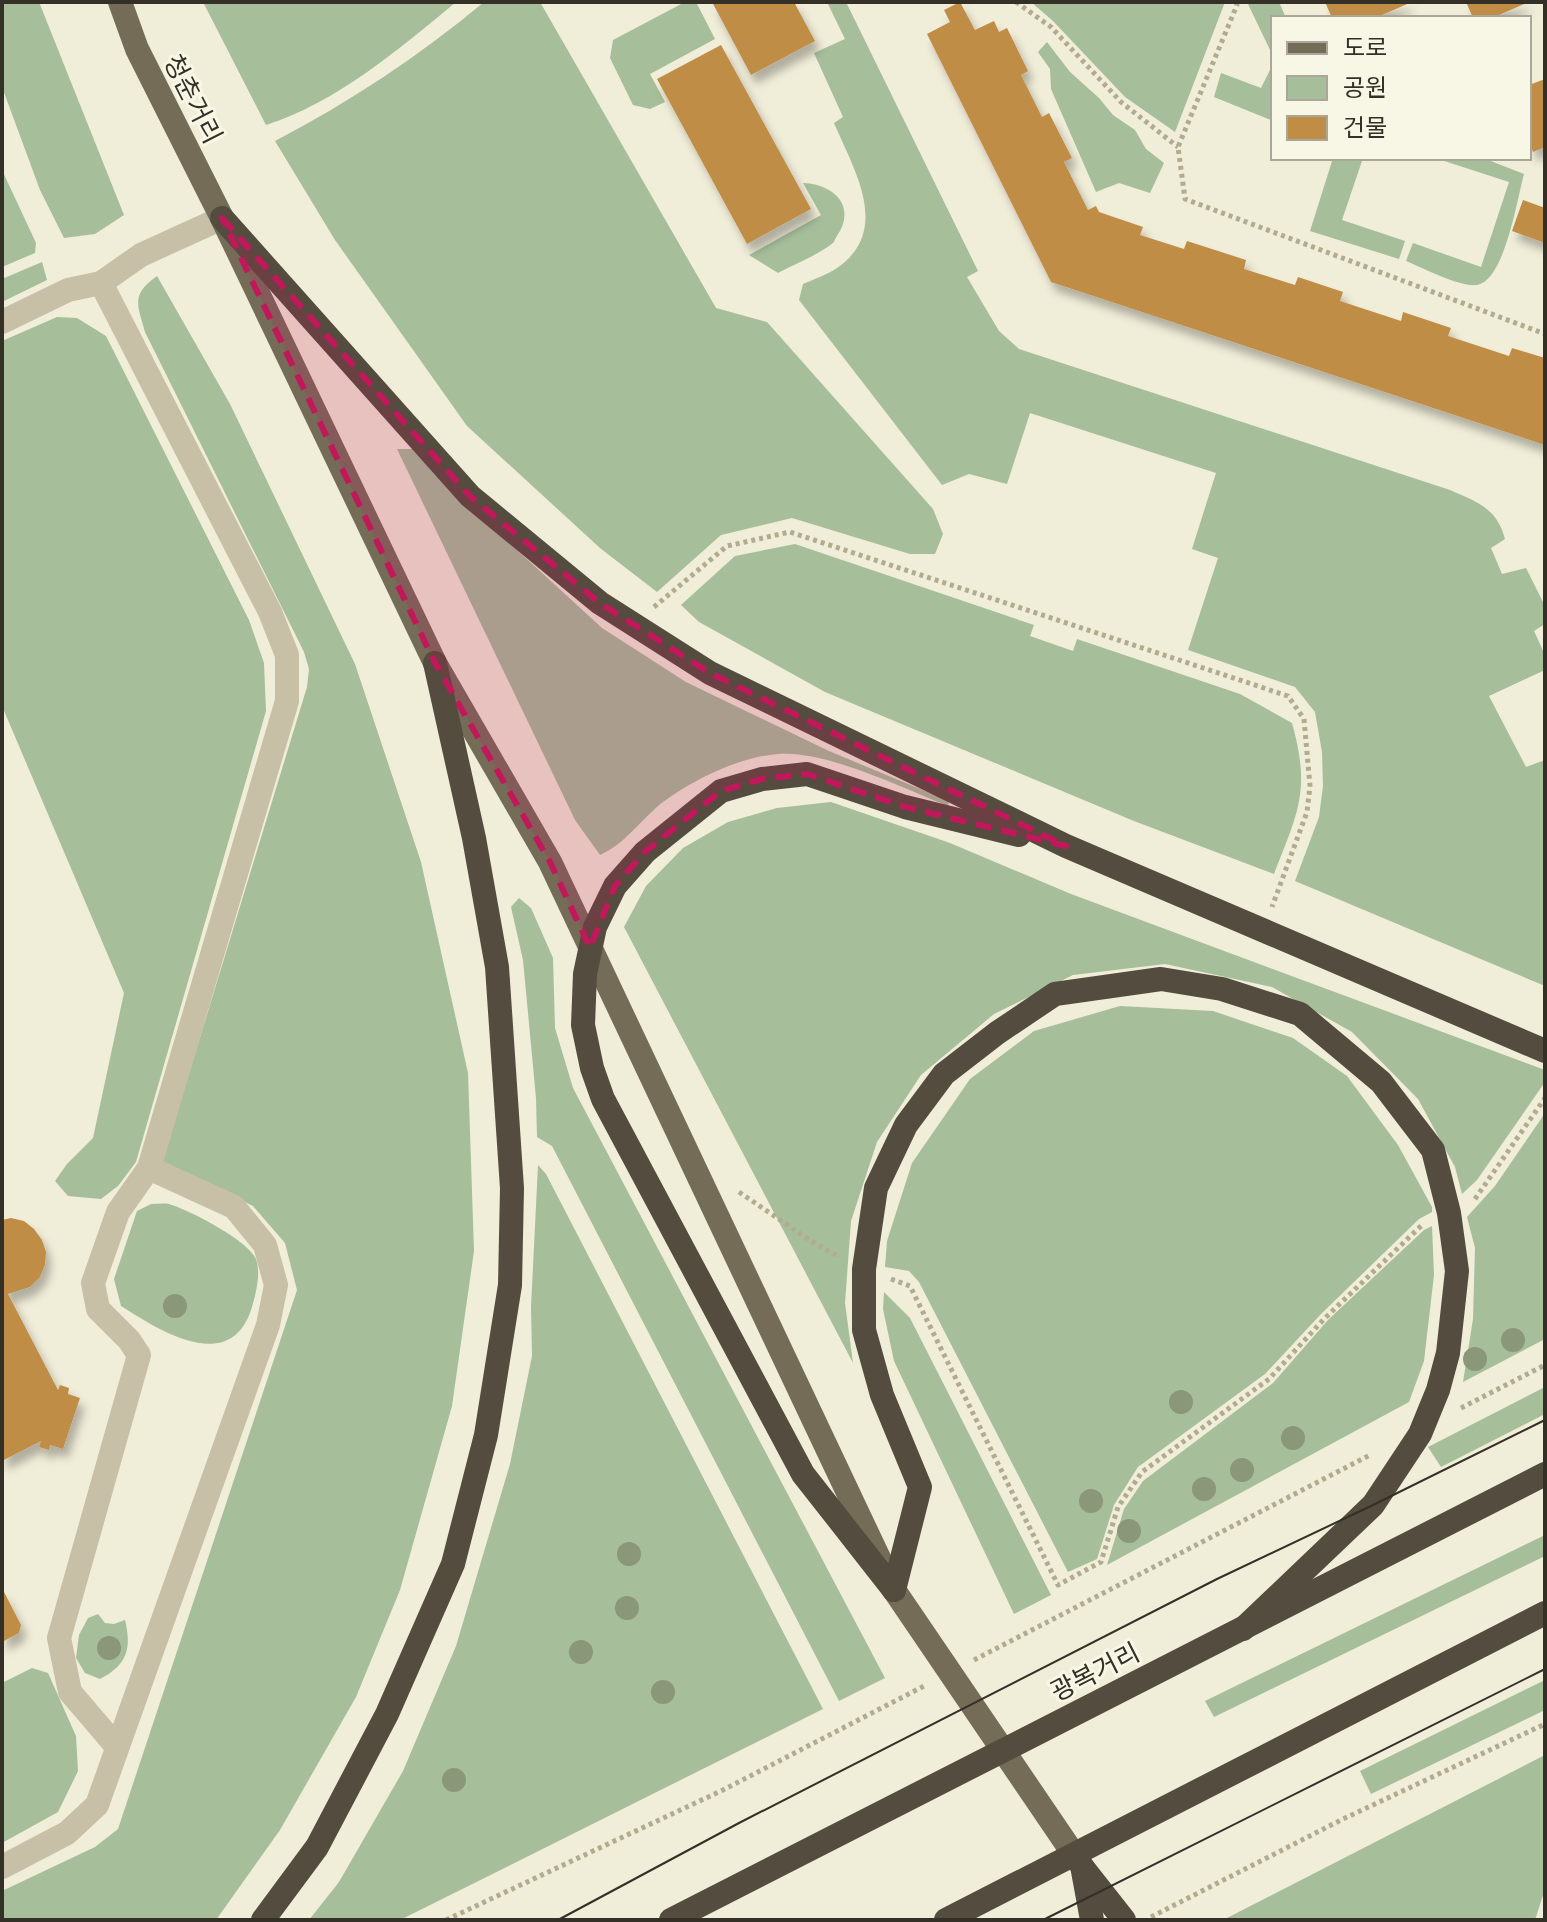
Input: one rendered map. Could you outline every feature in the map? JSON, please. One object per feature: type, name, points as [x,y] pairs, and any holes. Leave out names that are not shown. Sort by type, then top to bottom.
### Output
[{"type":"highway","points":[[222,218],[470,496],[600,603],[710,673],[1066,846],[1545,1051]]},
{"type":"highway","points":[[263,1920],[317,1847],[387,1714],[453,1564],[486,1435],[510,1285],[512,1188],[497,967],[474,838],[435,663]]},
{"type":"highway","points":[[894,1590],[803,1474],[603,1099],[592,1068],[583,1025],[585,974],[595,927],[615,886],[645,852],[721,791],[762,779],[807,774],[905,807],[1066,846]]},
{"type":"highway","points":[[894,1590],[920,1487],[882,1395],[864,1330],[864,1269],[876,1188],[906,1125],[944,1074],[997,1033],[1055,994],[1161,979],[1222,989],[1300,1014],[1381,1082],[1433,1150],[1449,1213],[1457,1271],[1448,1353],[1438,1390],[1420,1434],[1373,1505],[1243,1629]]},
{"type":"highway","name":"광복거리","points":[[671,1920],[1545,1474]]},
{"type":"highway","points":[[946,1920],[1545,1613]]},
{"type":"highway","points":[[1083,1868],[1092,1920]]},
{"type":"highway","points":[[1083,1868],[1124,1920]]},
{"type":"main road","name":"청춘거리","points":[[120,2],[137,49],[222,218],[435,663],[550,862],[894,1590],[1083,1868]]},
{"type":"street","points":[[2,322],[68,290],[101,283],[141,255],[222,218]]},
{"type":"street","points":[[101,283],[270,612],[287,655],[287,701],[149,1168],[118,1212],[93,1283],[98,1309],[129,1340],[139,1355],[59,1638],[70,1692],[117,1747]]},
{"type":"street","points":[[2,1867],[67,1833],[97,1805],[268,1325],[276,1285],[265,1245],[234,1207],[149,1168]]},
{"type":"street","points":[[1083,1868],[1108,1920]]},
{"type":"path","points":[[1016,2],[1051,27],[1121,102],[1178,147]]},
{"type":"path","points":[[1236,2],[1178,147],[1185,199],[1545,334]]},
{"type":"path","points":[[634,624],[727,546],[790,532],[1288,696],[1304,719],[1309,756],[1307,812],[1263,930]]},
{"type":"path","points":[[738,1192],[811,1241],[864,1269],[910,1286],[1058,1585],[1101,1562],[1118,1507],[1142,1472],[1269,1379],[1324,1319],[1425,1222],[1464,1208],[1475,1200],[1545,1098]]},
{"type":"path","points":[[1146,1920],[1343,1819],[1545,1724]]},
{"type":"path","points":[[446,1920],[723,1790]]},
{"type":"highlighted area","points":[[222,218],[470,496],[600,603],[710,673],[1066,846],[905,807],[807,774],[762,779],[721,791],[645,852],[615,886],[590,948],[550,862],[435,663]]},
{"type":"green space","points":[[2,2],[39,2],[124,215],[95,234],[64,238],[40,190],[2,87]]},
{"type":"green space","points":[[203,2],[456,2],[342,89],[266,125]]},
{"type":"green space","points":[[484,2],[540,2],[716,308],[767,322],[933,509],[943,534],[935,554],[910,554],[792,518],[721,535],[657,592],[600,548],[467,426],[335,240],[275,141],[383,77]]},
{"type":"green space","points":[[685,2],[696,2],[715,39],[650,74],[665,102],[650,109],[633,105],[610,58],[613,40]]},
{"type":"green space","points":[[827,2],[846,2],[978,271],[967,277],[999,331],[1019,349],[1450,490],[1485,507],[1497,520],[1505,539],[1491,548],[1502,574],[1526,568],[1545,606],[1545,624],[1534,631],[1545,655],[1545,670],[1489,696],[1526,767],[1545,760],[1545,986],[1295,881],[1319,817],[1323,786],[1322,752],[1315,712],[1295,687],[1188,650],[1218,558],[1192,549],[1216,473],[1030,413],[1007,484],[969,474],[942,485],[799,300],[803,284],[837,268],[853,253],[863,236],[865,218],[864,199],[858,180],[834,123],[843,117],[814,53],[845,39]]},
{"type":"green space","points":[[1031,2],[1225,2],[1175,132],[1125,97]]},
{"type":"green space","points":[[1247,2],[1279,2],[1285,16],[1271,16],[1271,52]]},
{"type":"green space","points":[[1047,42],[1070,72],[1113,115],[1135,130],[1146,149],[1164,163],[1150,193],[1119,183],[1096,192],[1051,89],[1050,69],[1038,52]]},
{"type":"green space","points":[[1271,68],[1271,120],[1214,97],[1221,73],[1261,88]]},
{"type":"green space","points":[[1332,160],[1362,160],[1342,220],[1405,241],[1399,259],[1310,231]]},
{"type":"green space","points":[[1441,160],[1488,160],[1524,174],[1508,237],[1487,280],[1469,285],[1406,261],[1413,243],[1481,267],[1509,182]]},
{"type":"green space","points":[[2,170],[36,243],[35,253],[2,267]]},
{"type":"green space","points":[[803,183],[822,187],[837,196],[842,203],[844,221],[834,242],[778,273],[749,255],[821,215]]},
{"type":"green space","points":[[42,262],[47,280],[2,302],[2,279]]},
{"type":"green space","points":[[157,276],[230,404],[355,664],[421,862],[468,1073],[474,1251],[452,1406],[400,1590],[356,1697],[280,1830],[216,1920],[2,1920],[2,1891],[95,1847],[118,1829],[297,1290],[285,1243],[253,1206],[162,1162],[307,687],[309,669],[304,652],[145,332],[138,300],[143,289]]},
{"type":"green space","points":[[57,317],[77,318],[106,336],[249,620],[264,663],[266,711],[136,1162],[118,1186],[101,1199],[68,1196],[55,1181],[93,1138],[124,993],[2,706],[2,341]]},
{"type":"green space","points":[[397,449],[412,449],[456,494],[602,628],[686,682],[829,751],[949,801],[948,806],[841,764],[797,754],[778,754],[750,759],[722,769],[682,789],[619,843],[600,855],[575,820]]},
{"type":"green space","points":[[795,544],[1034,625],[1030,636],[1073,651],[1077,639],[1240,694],[1292,723],[1301,767],[1299,801],[1274,874],[1134,821],[825,692],[699,622],[681,605],[735,556]]},
{"type":"green space","points":[[831,802],[950,843],[1071,894],[1545,1070],[1545,1082],[1477,1180],[1462,1194],[1455,1167],[1418,1099],[1352,1032],[1272,987],[1165,964],[1073,975],[994,1014],[921,1075],[877,1142],[851,1221],[845,1303],[853,1363],[624,927],[646,886],[683,848],[728,822],[777,808]]},
{"type":"green space","points":[[519,898],[531,908],[553,958],[555,1028],[573,1088],[885,1678],[839,1701],[552,1146],[537,1137],[523,960],[511,907]]},
{"type":"green space","points":[[1120,1006],[1213,1011],[1293,1038],[1347,1076],[1398,1145],[1432,1212],[1419,1219],[1321,1314],[1265,1374],[1138,1467],[1114,1505],[1097,1559],[1068,1572],[919,1282],[909,1271],[885,1267],[887,1241],[912,1163],[970,1079],[1034,1031]]},
{"type":"green space","points":[[1545,1113],[1545,1339],[1463,1382],[1473,1319],[1475,1248],[1467,1217],[1495,1186]]},
{"type":"green space","points":[[538,1165],[546,1174],[823,1709],[400,1920],[309,1920],[339,1882],[403,1771],[456,1646],[510,1464],[532,1356],[531,1307]]},
{"type":"green space","points":[[151,1204],[169,1204],[190,1212],[242,1243],[256,1259],[258,1277],[252,1307],[242,1328],[228,1340],[211,1344],[193,1342],[155,1326],[121,1306],[114,1279],[137,1211]]},
{"type":"green space","points":[[1432,1226],[1434,1275],[1424,1361],[1409,1402],[1107,1565],[1124,1509],[1143,1481],[1273,1383],[1328,1320]]},
{"type":"green space","points":[[884,1292],[910,1318],[1051,1595],[1014,1614],[894,1361],[883,1309]]},
{"type":"green space","points":[[1545,1387],[1545,1414],[1441,1467],[1428,1447]]},
{"type":"green space","points":[[1545,1535],[1545,1556],[1214,1717],[1205,1701]]},
{"type":"green space","points":[[98,1614],[105,1623],[125,1620],[128,1639],[122,1662],[100,1679],[85,1673],[76,1658],[79,1635],[88,1618]]},
{"type":"green space","points":[[32,1668],[48,1673],[76,1736],[78,1771],[58,1812],[2,1843],[2,1683]]},
{"type":"green space","points":[[1545,1680],[1545,1710],[1371,1794],[1360,1771]]},
{"type":"green space","points":[[1545,1755],[1545,1889],[1535,1920],[1223,1920]]},
{"type":"building","points":[[712,2],[794,2],[815,41],[751,75]]},
{"type":"building","points":[[960,2],[975,30],[994,21],[999,32],[1007,28],[1028,71],[1021,75],[1042,117],[1049,113],[1072,158],[1064,162],[1088,210],[1096,206],[1099,212],[1143,227],[1140,235],[1184,249],[1187,241],[1246,260],[1244,269],[1295,285],[1298,277],[1343,292],[1340,301],[1401,321],[1403,312],[1451,328],[1448,336],[1509,356],[1512,348],[1545,358],[1545,445],[1051,282],[927,34],[950,22],[944,10]]},
{"type":"building","points":[[1325,2],[1412,2],[1380,16],[1331,16]]},
{"type":"building","points":[[1466,2],[1529,2],[1497,16],[1472,16]]},
{"type":"building","points":[[721,45],[811,209],[747,244],[657,79]]},
{"type":"building","points":[[1545,79],[1545,147],[1533,152],[1531,146],[1531,84]]},
{"type":"building","points":[[1523,200],[1545,208],[1545,243],[1512,231]]},
{"type":"building","points":[[11,1218],[24,1221],[34,1229],[46,1252],[40,1277],[30,1287],[8,1294],[58,1390],[60,1385],[69,1388],[68,1394],[80,1398],[63,1449],[50,1445],[49,1450],[39,1447],[41,1441],[2,1461],[2,1220]]},
{"type":"building","points":[[2,1588],[21,1625],[19,1633],[2,1642]]},
{"type":"tram line","points":[[558,1920],[739,1823],[1217,1579],[1545,1420]]},
{"type":"tram line","points":[[1043,1920],[1545,1669]]}]
